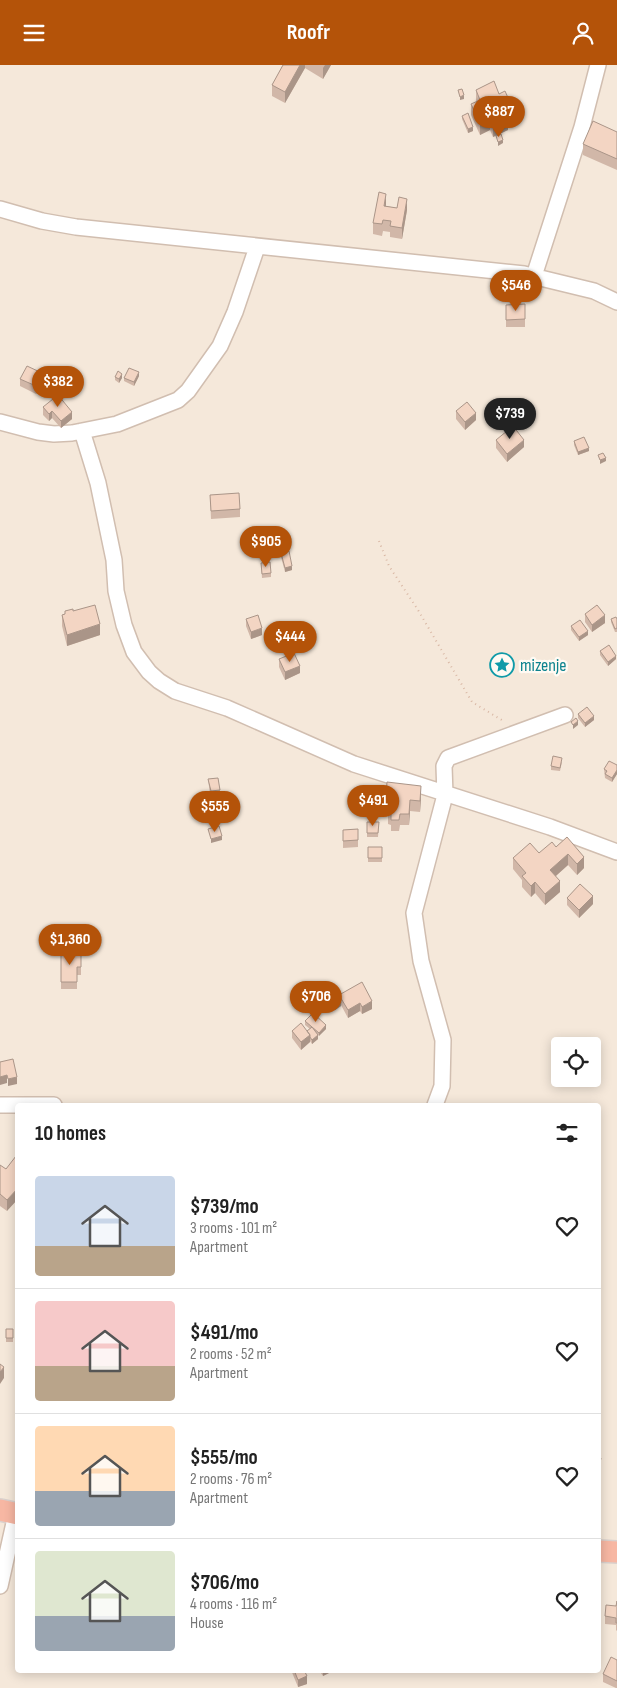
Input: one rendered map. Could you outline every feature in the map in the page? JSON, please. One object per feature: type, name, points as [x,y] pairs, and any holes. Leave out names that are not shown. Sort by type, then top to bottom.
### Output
[{"type":"highway","points":[[601,1551],[617,1552]]},
{"type":"street","points":[[534,276],[582,127],[598,65]]},
{"type":"street","points":[[0,209],[42,221],[76,227],[534,276],[594,291],[617,302]]},
{"type":"street","points":[[0,422],[54,434],[117,424],[169,405],[188,391],[220,346],[227,332],[257,247]]},
{"type":"street","points":[[82,431],[98,483],[114,560],[116,591],[124,625],[134,652],[149,672],[175,691],[227,708],[354,764],[445,795],[550,827],[617,852]]},
{"type":"street","points":[[436,1103],[442,1086],[443,1040],[421,961],[414,913],[445,795],[444,766],[448,758],[565,715]]},
{"type":"street","points":[[0,1105],[15,1105]]},
{"type":"street","points":[[0,1587],[11,1513]]},
{"type":"path","points":[[379,541],[388,566],[418,610],[472,702],[500,720],[523,731]]},
{"type":"shaded area","points":[[0,65],[617,65],[617,1688],[0,1688]]},
{"type":"building","points":[[283,65],[300,65],[285,92],[272,85]]},
{"type":"building","points":[[494,81],[499,94],[505,91],[513,109],[505,113],[508,119],[493,126],[490,119],[480,123],[471,104],[480,100],[476,90]]},
{"type":"building","points":[[462,89],[464,95],[460,97],[458,90]]},
{"type":"building","points":[[468,113],[473,127],[468,129],[462,116]]},
{"type":"building","points":[[593,121],[617,132],[617,159],[583,144]]},
{"type":"building","points":[[501,134],[503,140],[498,142],[496,136]]},
{"type":"building","points":[[379,192],[386,194],[384,206],[397,208],[399,197],[407,199],[402,228],[390,226],[391,221],[383,220],[382,224],[373,223]]},
{"type":"building","points":[[525,304],[525,319],[506,320],[506,305]]},
{"type":"building","points":[[27,366],[42,373],[36,386],[20,379]]},
{"type":"building","points":[[129,368],[139,372],[134,382],[124,378]]},
{"type":"building","points":[[118,371],[122,374],[119,379],[115,377]]},
{"type":"building","points":[[58,395],[72,412],[61,421],[52,411],[49,414],[43,407]]},
{"type":"building","points":[[467,402],[476,413],[465,422],[456,411]]},
{"type":"building","points":[[513,426],[524,440],[507,454],[496,440]]},
{"type":"building","points":[[584,437],[589,448],[578,452],[574,441]]},
{"type":"building","points":[[603,453],[606,458],[600,460],[598,455]]},
{"type":"building","points":[[239,493],[240,509],[211,511],[210,495]]},
{"type":"building","points":[[289,551],[292,566],[285,568],[281,553]]},
{"type":"building","points":[[270,562],[271,573],[262,574],[261,563]]},
{"type":"building","points":[[95,605],[100,624],[67,635],[62,615],[65,614],[65,611],[73,609],[73,611]]},
{"type":"building","points":[[597,605],[605,615],[592,625],[585,614]]},
{"type":"building","points":[[258,615],[262,628],[251,632],[246,619]]},
{"type":"building","points":[[616,617],[617,628],[615,629],[611,619]]},
{"type":"building","points":[[580,620],[588,631],[579,637],[571,626]]},
{"type":"building","points":[[609,645],[616,656],[608,662],[600,651]]},
{"type":"building","points":[[294,653],[300,666],[285,672],[279,659]]},
{"type":"building","points":[[587,707],[594,716],[585,723],[578,714]]},
{"type":"building","points":[[576,718],[578,721],[573,725],[571,722]]},
{"type":"building","points":[[553,756],[562,758],[560,768],[551,766]]},
{"type":"building","points":[[609,761],[617,765],[617,770],[612,778],[605,774],[607,771],[604,769]]},
{"type":"building","points":[[218,778],[220,790],[211,791],[208,779]]},
{"type":"building","points":[[387,782],[421,786],[420,801],[410,800],[409,814],[400,814],[399,820],[391,820],[391,814],[388,813],[389,795],[386,795]]},
{"type":"building","points":[[212,793],[213,801],[206,802],[205,795]]},
{"type":"building","points":[[367,822],[379,822],[378,833],[367,833]]},
{"type":"building","points":[[219,826],[222,836],[211,839],[208,829]]},
{"type":"building","points":[[358,829],[358,840],[343,841],[343,830]]},
{"type":"building","points":[[567,837],[584,857],[577,864],[568,854],[550,870],[560,881],[545,894],[535,882],[531,886],[522,876],[526,873],[513,858],[530,843],[539,853],[552,842],[556,847]]},
{"type":"building","points":[[368,847],[382,847],[382,858],[368,858]]},
{"type":"building","points":[[580,884],[593,896],[579,910],[567,898]]},
{"type":"building","points":[[61,949],[67,949],[67,953],[81,953],[81,967],[77,967],[77,982],[61,982]]},
{"type":"building","points":[[362,982],[372,1001],[362,1007],[360,1003],[348,1010],[339,995]]},
{"type":"building","points":[[335,992],[341,1003],[335,1006],[329,996]]},
{"type":"building","points":[[313,1013],[326,1025],[319,1033],[305,1021]]},
{"type":"building","points":[[301,1023],[310,1035],[301,1042],[292,1031]]},
{"type":"building","points":[[312,1027],[318,1035],[312,1040],[307,1031]]},
{"type":"building","points":[[13,1059],[17,1077],[8,1079],[7,1075],[0,1077],[0,1062]]},
{"type":"building","points":[[15,1157],[15,1191],[7,1200],[0,1194],[0,1165],[6,1169]]},
{"type":"building","points":[[6,1329],[13,1329],[13,1338],[6,1338]]},
{"type":"building","points":[[0,1364],[4,1367],[0,1372]]},
{"type":"building","points":[[617,1601],[616,1623],[616,1618],[605,1616],[606,1605],[616,1606]]},
{"type":"building","points":[[611,1657],[617,1660],[617,1681],[603,1674]]},
{"type":"building","points":[[295,1673],[306,1673],[307,1676],[298,1680]]},
{"type":"place","name":"mizenje","points":[[502,665]]}]
